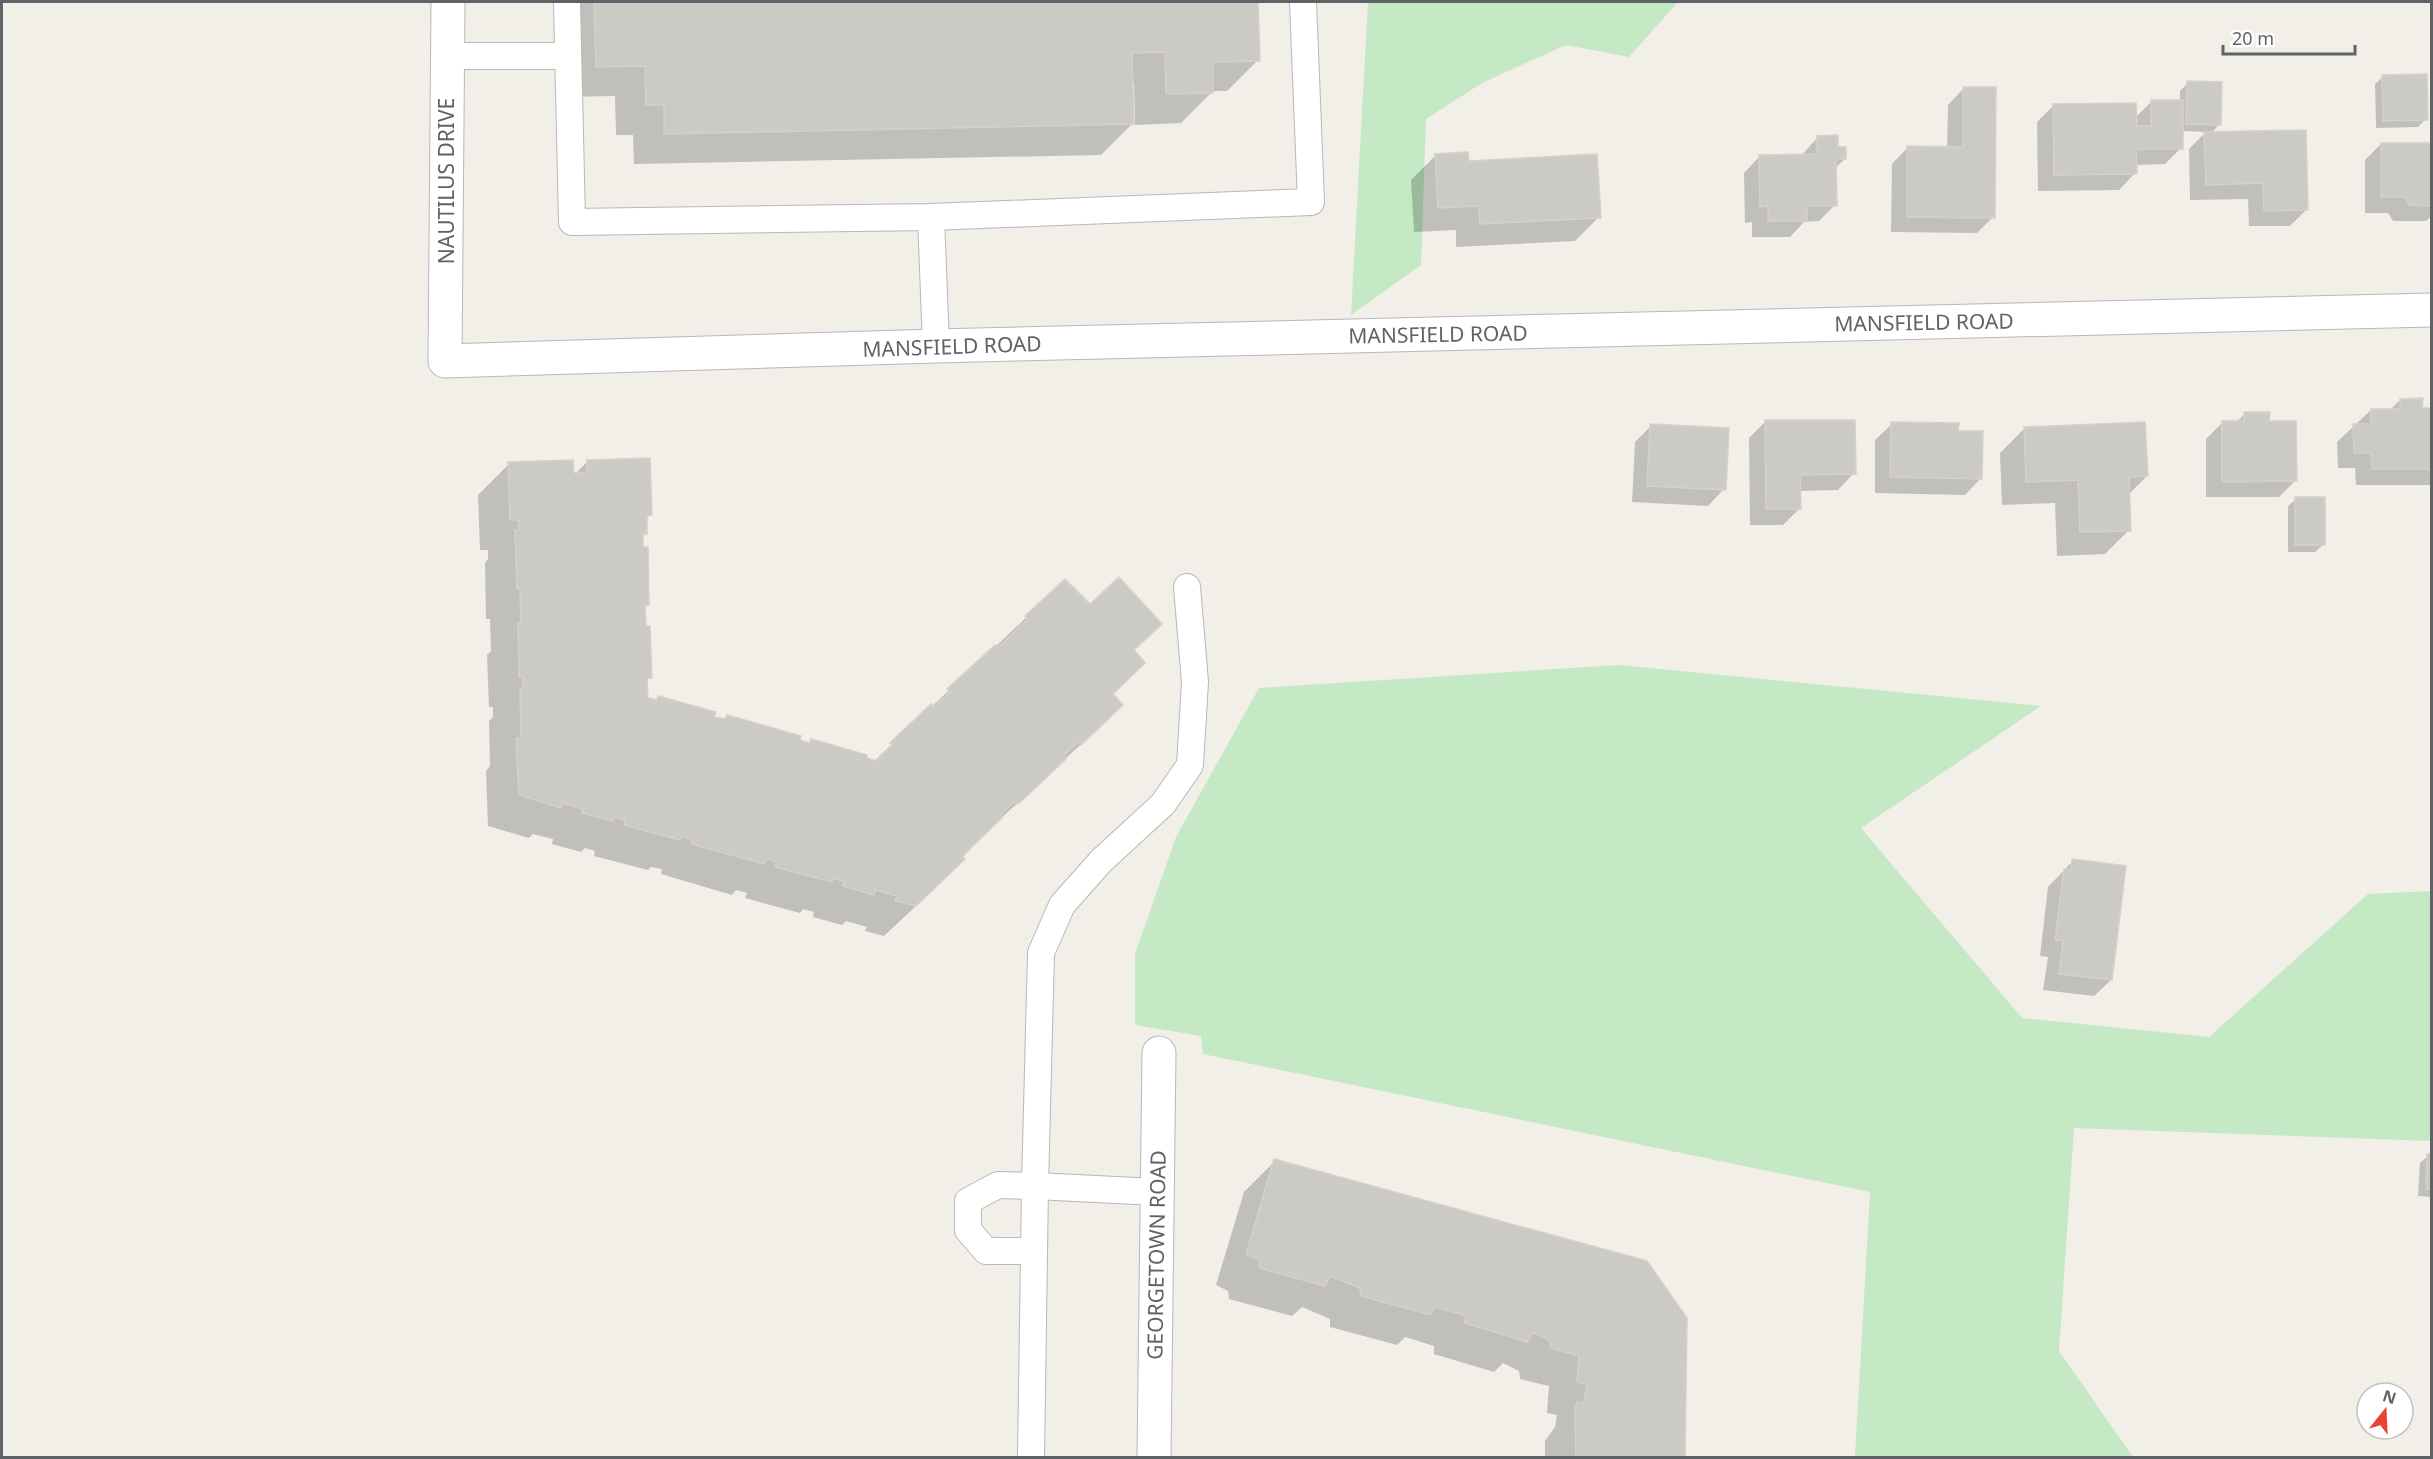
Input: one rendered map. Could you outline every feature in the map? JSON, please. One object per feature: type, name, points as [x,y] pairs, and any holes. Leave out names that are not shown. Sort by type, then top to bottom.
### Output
[{"type":"street","name":"NAUTILUS DRIVE","points":[[445,362],[448,2]]},
{"type":"street","name":"MANSFIELD ROAD","points":[[445,362],[936,346],[2432,310]]},
{"type":"street","name":"GEORGETOWN ROAD","points":[[1154,1458],[1159,1053]]},
{"type":"lane","points":[[567,2],[572,222],[931,217],[1311,202],[1303,2]]},
{"type":"lane","points":[[447,56],[568,56]]},
{"type":"lane","points":[[931,217],[936,346]]},
{"type":"lane","points":[[1031,1458],[1041,953],[1062,905],[1101,861],[1163,804],[1190,765],[1195,682],[1187,587]]},
{"type":"lane","points":[[1034,1251],[986,1251],[968,1230],[968,1201],[998,1185],[1157,1192]]},
{"type":"green space","points":[[1368,2],[1678,2],[1629,57],[1566,45],[1482,83],[1426,119],[1421,265],[1351,315]]},
{"type":"green space","points":[[1619,665],[2041,706],[1861,828],[2022,1018],[2209,1037],[2368,894],[2431,891],[2431,1141],[2074,1128],[2059,1351],[2133,1457],[1855,1457],[1870,1192],[1203,1054],[1201,1036],[1135,1025],[1135,954],[1176,837],[1259,688]]},
{"type":"building","points":[[594,2],[1258,2],[1260,61],[1213,62],[1213,93],[1166,94],[1165,52],[1132,53],[1134,124],[664,134],[664,105],[646,105],[645,66],[596,67]]},
{"type":"building","points":[[2427,74],[2428,120],[2383,121],[2382,75]]},
{"type":"building","points":[[2187,81],[2222,82],[2221,125],[2186,124]]},
{"type":"building","points":[[1963,87],[1996,87],[1995,218],[1907,217],[1907,146],[1963,147]]},
{"type":"building","points":[[2151,100],[2183,100],[2183,149],[2136,149],[2137,174],[2054,175],[2053,104],[2136,103],[2137,126],[2151,126]]},
{"type":"building","points":[[2306,130],[2308,210],[2264,211],[2263,183],[2206,185],[2204,132]]},
{"type":"building","points":[[1838,135],[1838,147],[1846,147],[1846,159],[1836,159],[1837,206],[1807,206],[1807,221],[1768,221],[1768,206],[1760,207],[1759,155],[1817,154],[1817,136]]},
{"type":"building","points":[[2381,143],[2432,143],[2432,206],[2409,205],[2404,197],[2381,197]]},
{"type":"building","points":[[1468,152],[1469,161],[1597,154],[1601,218],[1480,224],[1479,206],[1438,208],[1435,154]]},
{"type":"building","points":[[2423,398],[2422,408],[2432,408],[2432,469],[2372,469],[2371,453],[2354,453],[2353,424],[2371,424],[2371,409],[2400,409],[2400,399]]},
{"type":"building","points":[[2244,412],[2270,412],[2269,421],[2296,421],[2297,481],[2222,482],[2222,421],[2244,421]]},
{"type":"building","points":[[1765,420],[1855,420],[1856,474],[1800,475],[1801,509],[1766,509]]},
{"type":"building","points":[[1891,422],[1959,423],[1958,431],[1983,431],[1982,479],[1890,477]]},
{"type":"building","points":[[2145,422],[2148,476],[2129,477],[2131,531],[2080,532],[2078,480],[2026,482],[2024,427]]},
{"type":"building","points":[[1650,424],[1729,428],[1726,490],[1647,486]]},
{"type":"building","points":[[650,458],[652,515],[647,515],[647,534],[643,534],[643,547],[648,547],[649,605],[645,605],[646,626],[650,626],[652,678],[647,678],[648,698],[657,700],[658,696],[716,712],[714,717],[725,719],[727,715],[801,736],[800,740],[809,743],[811,739],[867,755],[867,758],[876,761],[893,745],[890,743],[931,704],[934,707],[950,692],[947,689],[995,645],[998,647],[1028,619],[1025,616],[1065,579],[1090,604],[1119,577],[1162,624],[1134,650],[1145,663],[1113,694],[1123,705],[1081,745],[1079,741],[1063,756],[1066,759],[1018,804],[1015,801],[1000,815],[1002,818],[962,856],[965,859],[916,906],[895,901],[897,896],[875,890],[874,895],[843,886],[844,881],[833,878],[832,882],[775,867],[777,862],[766,859],[764,864],[691,844],[692,839],[682,836],[680,840],[624,825],[625,820],[614,817],[613,821],[582,813],[583,809],[562,803],[561,808],[519,795],[516,738],[521,738],[520,688],[523,688],[523,677],[519,677],[518,623],[521,622],[520,589],[517,589],[515,530],[519,530],[518,520],[510,520],[508,462],[573,460],[574,473],[587,473],[587,460]]},
{"type":"building","points":[[2295,497],[2325,497],[2325,545],[2295,545]]},
{"type":"building","points":[[2072,859],[2126,866],[2112,980],[2059,974],[2063,941],[2055,940],[2064,869],[2071,870]]},
{"type":"building","points":[[2427,1154],[2432,1154],[2432,1189],[2426,1189]]},
{"type":"building","points":[[1274,1159],[1647,1261],[1687,1318],[1685,1458],[1576,1458],[1575,1409],[1577,1402],[1584,1403],[1587,1384],[1577,1382],[1579,1356],[1551,1348],[1549,1340],[1533,1332],[1527,1342],[1465,1323],[1464,1315],[1435,1307],[1430,1315],[1361,1296],[1360,1288],[1330,1276],[1325,1286],[1259,1268],[1259,1260],[1246,1254]]}]
